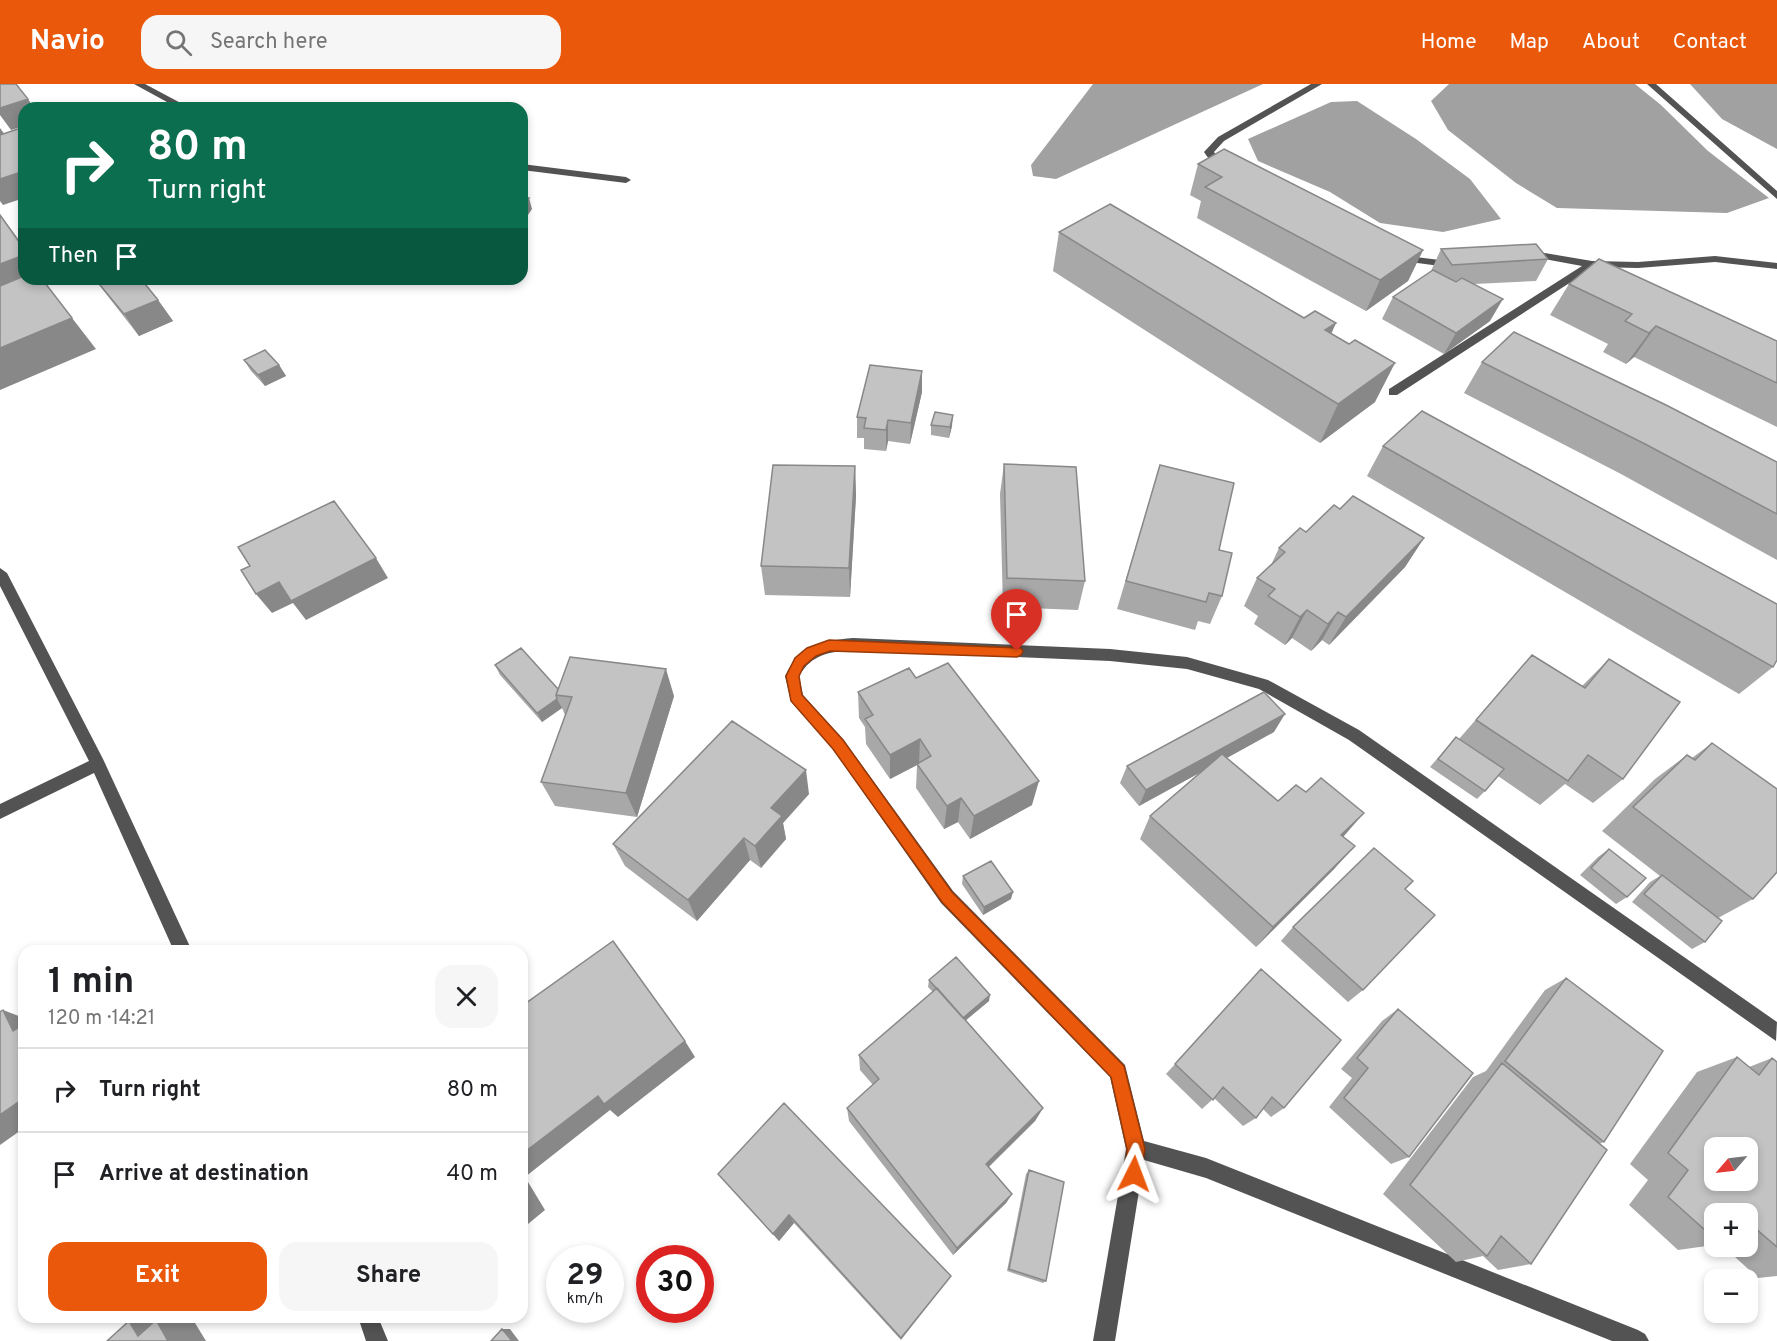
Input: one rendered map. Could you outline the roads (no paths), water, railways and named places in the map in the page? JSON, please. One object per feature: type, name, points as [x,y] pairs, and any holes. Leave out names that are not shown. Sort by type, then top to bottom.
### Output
[{"type":"street","points":[[138,84],[173,102]]},
{"type":"street","points":[[1239,174],[1216,162],[1209,152],[1221,140],[1318,84]]},
{"type":"street","points":[[1651,84],[1777,196]]},
{"type":"street","points":[[528,168],[626,180]]},
{"type":"street","points":[[1518,252],[1551,255],[1592,264],[1638,265],[1715,259],[1777,266]]},
{"type":"street","points":[[1390,256],[1410,261],[1440,263],[1463,260]]},
{"type":"street","points":[[1393,392],[1592,264]]},
{"type":"street","points":[[0,573],[98,764],[180,945]]},
{"type":"street","points":[[1104,1341],[1136,1149],[1118,1072],[947,897],[838,744],[796,697],[792,676],[800,662],[812,652],[829,645],[854,645],[1110,655],[1187,663],[1263,684],[1354,735],[1776,1032]]},
{"type":"street","points":[[0,812],[98,764]]},
{"type":"street","points":[[1136,1149],[1206,1168],[1638,1341]]},
{"type":"street","points":[[370,1323],[377,1341]]}]
